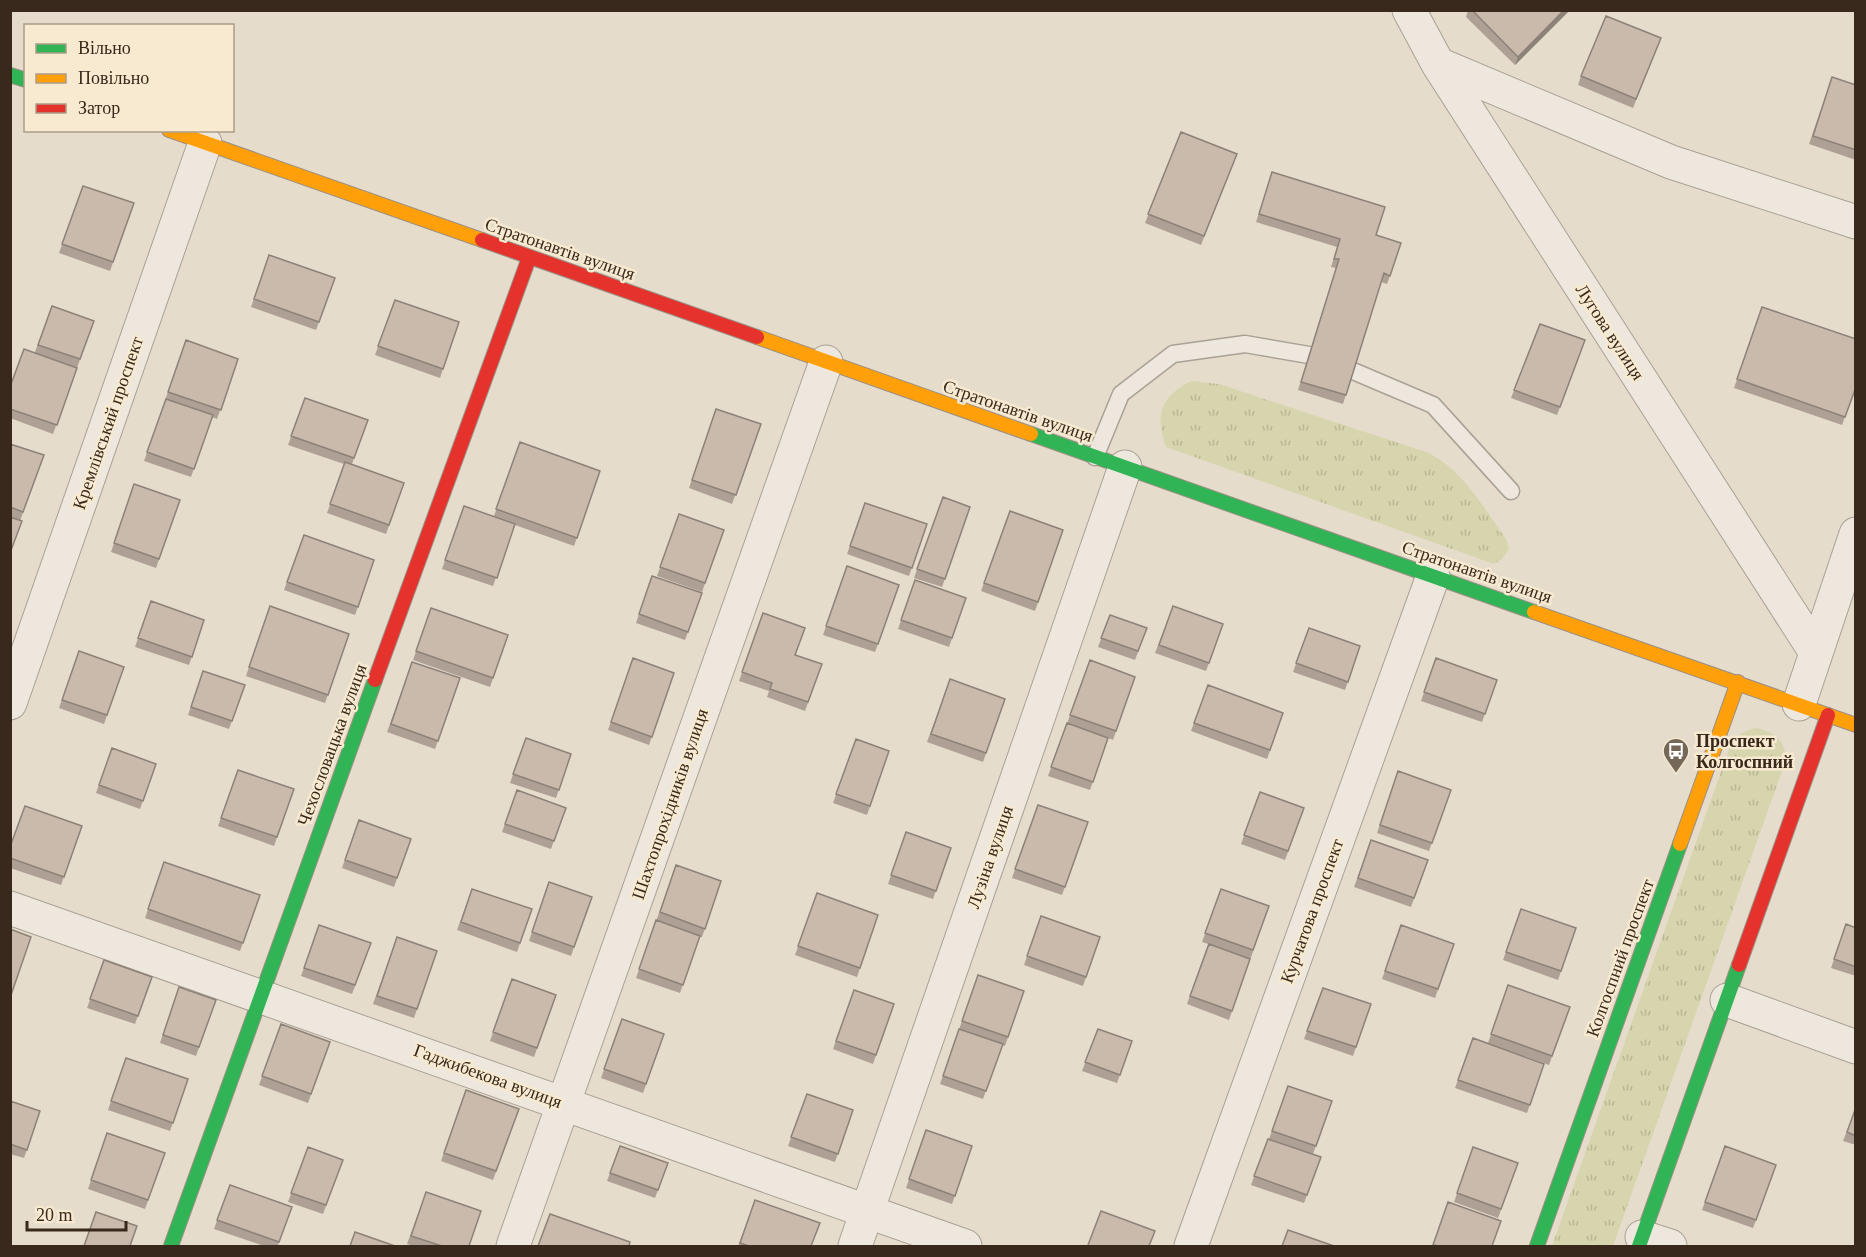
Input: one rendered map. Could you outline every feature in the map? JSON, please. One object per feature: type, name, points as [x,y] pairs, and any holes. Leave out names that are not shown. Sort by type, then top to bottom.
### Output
[{"type":"street","name":"Лугова вулиця","points":[[1408,10],[1438,64],[1815,651]]},
{"type":"street","points":[[1438,64],[1671,162],[1856,222]]},
{"type":"street","name":"Стратонавтів вулиця","points":[[175,132],[1856,725]]},
{"type":"street","name":"Кремлівський проспект","points":[[10,703],[205,143]]},
{"type":"street","name":"Чехословацька вулиця","points":[[171,1246],[529,258]]},
{"type":"street","name":"Шахтопрохідників вулиця","points":[[513,1246],[826,362]]},
{"type":"street","name":"Лузіна вулиця","points":[[855,1246],[1110,462]]},
{"type":"street","points":[[1650,1243],[1728,1000],[1813,710],[1815,651],[1856,534]]},
{"type":"street","name":"Курчатова проспект","points":[[1191,1246],[1433,576]]},
{"type":"street","name":"Колгоспний проспект","points":[[1537,1246],[1738,682]]},
{"type":"street","name":"Гаджибекова вулиця","points":[[10,908],[965,1246]]},
{"type":"street","points":[[1728,1000],[1856,1047]]},
{"type":"lane","points":[[1110,462],[1121,394],[1173,354],[1245,344],[1309,355]]},
{"type":"lane","points":[[1353,371],[1433,405],[1511,491]]},
{"type":"green space","points":[[1191,381],[1219,384],[1429,453],[1463,480],[1506,539],[1509,549],[1502,559],[1494,564],[1166,447],[1161,425],[1163,408],[1172,394]]},
{"type":"green space","points":[[1755,728],[1773,734],[1781,742],[1786,760],[1613,1246],[1552,1246],[1731,744],[1748,730]]},
{"type":"building","points":[[1472,10],[1564,10],[1518,57]]},
{"type":"building","points":[[1606,16],[1661,38],[1636,99],[1581,76]]},
{"type":"building","points":[[1832,77],[1856,85],[1856,150],[1813,136]]},
{"type":"building","points":[[1181,132],[1237,154],[1204,236],[1148,214]]},
{"type":"building","points":[[1272,172],[1385,207],[1376,235],[1401,243],[1390,276],[1384,273],[1346,395],[1301,382],[1339,259],[1334,259],[1340,239],[1259,214]]},
{"type":"building","points":[[83,186],[134,203],[113,262],[62,244]]},
{"type":"building","points":[[269,255],[335,278],[319,322],[254,299]]},
{"type":"building","points":[[395,300],[459,322],[443,369],[378,346]]},
{"type":"building","points":[[52,306],[94,321],[80,359],[38,345]]},
{"type":"building","points":[[1762,307],[1856,339],[1856,387],[1845,417],[1737,379]]},
{"type":"building","points":[[1540,324],[1585,340],[1560,407],[1514,390]]},
{"type":"building","points":[[186,340],[238,359],[221,410],[168,392]]},
{"type":"building","points":[[24,349],[77,368],[57,425],[10,409],[10,387]]},
{"type":"building","points":[[305,398],[368,420],[354,458],[291,436]]},
{"type":"building","points":[[166,399],[213,415],[194,469],[147,452]]},
{"type":"building","points":[[716,409],[761,424],[736,495],[692,480]]},
{"type":"building","points":[[520,442],[600,471],[577,538],[496,509]]},
{"type":"building","points":[[10,444],[44,455],[23,512],[10,507]]},
{"type":"building","points":[[345,462],[404,483],[389,525],[330,504]]},
{"type":"building","points":[[134,484],[180,500],[159,559],[114,543]]},
{"type":"building","points":[[943,497],[970,507],[945,579],[917,569]]},
{"type":"building","points":[[865,503],[927,524],[912,568],[850,546]]},
{"type":"building","points":[[464,506],[515,524],[497,578],[445,560]]},
{"type":"building","points":[[1010,511],[1063,530],[1038,602],[984,583]]},
{"type":"building","points":[[679,514],[724,530],[705,583],[660,567]]},
{"type":"building","points":[[10,517],[22,521],[10,553]]},
{"type":"building","points":[[304,535],[374,560],[358,607],[287,582]]},
{"type":"building","points":[[847,566],[899,585],[878,644],[826,626]]},
{"type":"building","points":[[652,576],[702,593],[688,632],[639,614]]},
{"type":"building","points":[[915,580],[966,598],[952,638],[901,620]]},
{"type":"building","points":[[151,601],[204,620],[192,657],[138,638]]},
{"type":"building","points":[[270,606],[349,634],[328,695],[249,667]]},
{"type":"building","points":[[1173,606],[1223,624],[1209,663],[1159,645]]},
{"type":"building","points":[[431,608],[508,635],[493,678],[416,651]]},
{"type":"building","points":[[763,613],[805,628],[795,655],[822,664],[808,702],[770,689],[772,683],[742,672]]},
{"type":"building","points":[[1110,615],[1147,628],[1138,651],[1101,638]]},
{"type":"building","points":[[1309,628],[1360,646],[1348,682],[1296,663]]},
{"type":"building","points":[[79,651],[124,667],[107,715],[62,700]]},
{"type":"building","points":[[633,658],[674,673],[652,737],[611,722]]},
{"type":"building","points":[[1436,658],[1497,680],[1485,714],[1424,692]]},
{"type":"building","points":[[1090,660],[1135,677],[1116,731],[1070,715]]},
{"type":"building","points":[[412,662],[460,678],[438,741],[391,724]]},
{"type":"building","points":[[203,671],[245,685],[232,721],[191,707]]},
{"type":"building","points":[[950,679],[1005,699],[986,753],[931,734]]},
{"type":"building","points":[[1208,685],[1283,713],[1270,750],[1194,723]]},
{"type":"building","points":[[1067,723],[1108,738],[1093,782],[1051,767]]},
{"type":"building","points":[[526,738],[571,754],[559,790],[513,774]]},
{"type":"building","points":[[856,739],[889,751],[870,806],[836,794]]},
{"type":"building","points":[[112,748],[156,764],[143,801],[99,785]]},
{"type":"building","points":[[238,770],[294,789],[277,837],[221,818]]},
{"type":"building","points":[[1398,771],[1451,790],[1432,843],[1380,825]]},
{"type":"building","points":[[517,790],[566,808],[554,841],[505,824]]},
{"type":"building","points":[[1260,792],[1304,808],[1288,851],[1244,835]]},
{"type":"building","points":[[1038,805],[1088,822],[1065,887],[1015,869]]},
{"type":"building","points":[[25,806],[82,826],[64,877],[10,858],[10,847]]},
{"type":"building","points":[[359,820],[411,839],[397,878],[345,860]]},
{"type":"building","points":[[906,832],[951,848],[936,891],[891,875]]},
{"type":"building","points":[[1371,840],[1428,860],[1414,898],[1358,878]]},
{"type":"building","points":[[164,862],[260,895],[243,943],[148,909]]},
{"type":"building","points":[[676,865],[721,881],[705,929],[660,912]]},
{"type":"building","points":[[549,882],[592,897],[574,947],[532,932]]},
{"type":"building","points":[[472,889],[532,909],[520,943],[461,922]]},
{"type":"building","points":[[1221,889],[1269,906],[1253,950],[1205,933]]},
{"type":"building","points":[[817,893],[878,915],[860,968],[798,946]]},
{"type":"building","points":[[1521,909],[1576,928],[1561,971],[1506,952]]},
{"type":"building","points":[[1041,916],[1100,937],[1086,977],[1027,956]]},
{"type":"building","points":[[656,920],[700,936],[683,985],[639,969]]},
{"type":"building","points":[[1846,924],[1856,928],[1856,967],[1834,959]]},
{"type":"building","points":[[319,925],[371,943],[355,985],[304,968]]},
{"type":"building","points":[[1401,925],[1454,944],[1438,989],[1385,971]]},
{"type":"building","points":[[10,929],[31,937],[11,995],[10,994]]},
{"type":"building","points":[[397,937],[437,951],[417,1009],[377,996]]},
{"type":"building","points":[[1209,944],[1250,959],[1232,1011],[1190,996]]},
{"type":"building","points":[[104,960],[152,977],[138,1016],[90,999]]},
{"type":"building","points":[[978,975],[1024,991],[1008,1037],[962,1021]]},
{"type":"building","points":[[512,979],[556,995],[537,1048],[493,1032]]},
{"type":"building","points":[[1508,985],[1570,1007],[1552,1056],[1491,1034]]},
{"type":"building","points":[[179,987],[216,1000],[199,1047],[163,1035]]},
{"type":"building","points":[[1323,988],[1371,1004],[1356,1047],[1307,1031]]},
{"type":"building","points":[[854,990],[894,1004],[876,1055],[836,1041]]},
{"type":"building","points":[[622,1019],[664,1034],[646,1084],[604,1069]]},
{"type":"building","points":[[281,1024],[330,1042],[311,1094],[262,1076]]},
{"type":"building","points":[[959,1029],[1003,1044],[986,1091],[943,1076]]},
{"type":"building","points":[[1098,1029],[1132,1041],[1120,1075],[1085,1062]]},
{"type":"building","points":[[1473,1038],[1544,1064],[1530,1105],[1458,1080]]},
{"type":"building","points":[[126,1058],[188,1079],[173,1123],[111,1101]]},
{"type":"building","points":[[1288,1086],[1332,1101],[1316,1146],[1272,1131]]},
{"type":"building","points":[[466,1090],[519,1109],[496,1171],[444,1153]]},
{"type":"building","points":[[807,1094],[853,1110],[838,1154],[791,1137]]},
{"type":"building","points":[[10,1101],[40,1111],[27,1150],[10,1144]]},
{"type":"building","points":[[1856,1107],[1856,1136],[1847,1132]]},
{"type":"building","points":[[926,1130],[972,1146],[955,1196],[909,1179]]},
{"type":"building","points":[[107,1133],[165,1153],[148,1200],[91,1180]]},
{"type":"building","points":[[1268,1139],[1321,1157],[1307,1195],[1254,1176]]},
{"type":"building","points":[[620,1146],[668,1163],[658,1190],[610,1173]]},
{"type":"building","points":[[1725,1146],[1776,1165],[1756,1220],[1705,1202]]},
{"type":"building","points":[[308,1147],[343,1160],[326,1205],[291,1193]]},
{"type":"building","points":[[1473,1147],[1518,1163],[1501,1209],[1457,1193]]},
{"type":"building","points":[[230,1185],[292,1207],[279,1242],[217,1220]]},
{"type":"building","points":[[426,1192],[481,1211],[469,1246],[442,1246],[411,1236]]},
{"type":"building","points":[[755,1200],[820,1223],[811,1246],[749,1246],[740,1243]]},
{"type":"building","points":[[1448,1202],[1501,1221],[1492,1246],[1433,1245]]},
{"type":"building","points":[[1101,1211],[1155,1231],[1149,1246],[1088,1245]]},
{"type":"building","points":[[96,1212],[137,1226],[130,1246],[84,1246]]},
{"type":"building","points":[[550,1214],[630,1242],[629,1246],[538,1246]]},
{"type":"building","points":[[1288,1230],[1334,1246],[1282,1246]]},
{"type":"building","points":[[355,1232],[395,1246],[350,1246]]},
{"type":"traffic: fast","points":[[10,75],[24,79]]},
{"type":"traffic: fast","points":[[1031,434],[1534,612]]},
{"type":"traffic: fast","points":[[171,1246],[375,680]]},
{"type":"traffic: fast","points":[[1537,1246],[1680,844]]},
{"type":"traffic: fast","points":[[1639,1246],[1739,965]]},
{"type":"traffic: slow","points":[[175,132],[482,240]]},
{"type":"traffic: slow","points":[[757,337],[1031,434]]},
{"type":"traffic: slow","points":[[1534,612],[1856,725]]},
{"type":"traffic: slow","points":[[1680,844],[1738,682]]},
{"type":"traffic: jam","points":[[482,240],[757,337]]},
{"type":"traffic: jam","points":[[375,680],[529,258]]},
{"type":"traffic: jam","points":[[1739,965],[1828,715]]},
{"type":"place","name":"Проспект Колгоспний","points":[[1676,774]]}]
